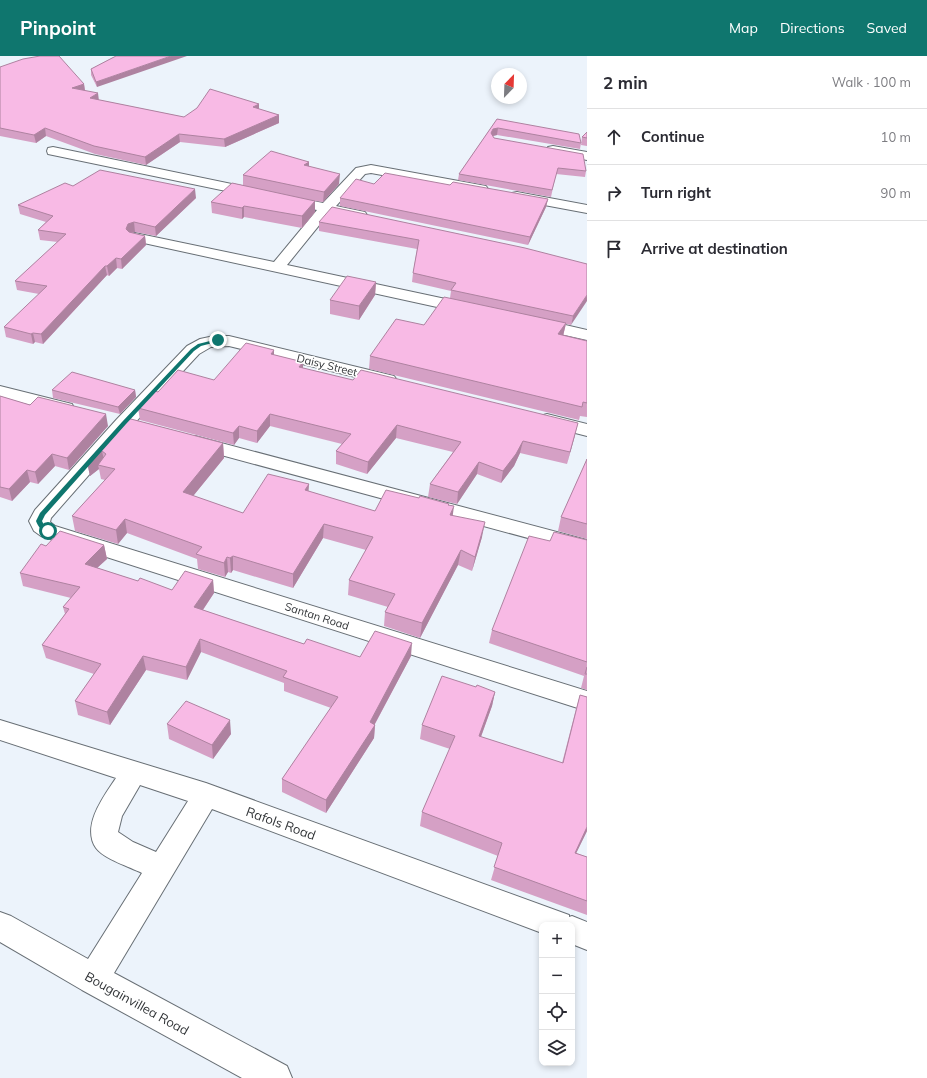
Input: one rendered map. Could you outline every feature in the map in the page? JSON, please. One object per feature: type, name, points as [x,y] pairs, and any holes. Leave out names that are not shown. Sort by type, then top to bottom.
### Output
[{"type":"street","points":[[542,148],[587,156]]},
{"type":"street","points":[[53,151],[372,218]]},
{"type":"street","points":[[277,268],[326,208],[359,172],[366,169],[587,209]]},
{"type":"street","points":[[135,237],[486,313]]},
{"type":"street","points":[[517,320],[587,334]]},
{"type":"street","name":"Daisy Street","points":[[48,531],[41,526],[39,521],[42,514],[124,423],[193,350],[200,345],[218,340],[229,341],[404,384]]},
{"type":"street","points":[[0,392],[80,412]]},
{"type":"street","points":[[534,416],[587,430]]},
{"type":"street","points":[[102,417],[147,429]]},
{"type":"street","points":[[178,437],[587,546]]},
{"type":"street","name":"Santan Road","points":[[48,531],[587,701]]},
{"type":"street","name":"Rafols Road","points":[[0,730],[206,795],[550,922]]},
{"type":"street","points":[[134,772],[106,819],[103,829],[105,839],[114,846],[161,867]]},
{"type":"street","points":[[93,979],[206,795]]},
{"type":"street","name":"Bougainvillea Road","points":[[0,926],[93,979],[275,1078]]},
{"type":"street","points":[[575,931],[587,936]]},
{"type":"building","points":[[40,56],[59,56],[84,84],[72,88],[98,93],[90,98],[184,117],[197,108],[210,89],[259,104],[253,107],[279,115],[224,139],[179,134],[145,157],[94,146],[45,128],[34,135],[0,128],[0,67],[23,59]]},
{"type":"building","points":[[116,56],[171,56],[96,82],[91,69]]},
{"type":"building","points":[[497,119],[579,134],[581,143],[498,128],[493,129],[491,133],[494,138],[583,154],[586,171],[558,168],[552,190],[459,174]]},
{"type":"building","points":[[587,132],[587,138],[582,137]]},
{"type":"building","points":[[271,151],[309,162],[304,165],[340,174],[324,192],[243,175]]},
{"type":"building","points":[[100,170],[195,189],[155,227],[134,222],[128,224],[126,229],[129,232],[145,236],[121,259],[116,258],[105,266],[41,334],[31,334],[4,327],[47,286],[15,281],[66,234],[38,230],[53,216],[18,205],[65,183],[73,186]]},
{"type":"building","points":[[385,173],[450,185],[453,182],[548,199],[530,237],[340,198],[356,179],[374,184]]},
{"type":"building","points":[[232,183],[315,201],[302,216],[244,206],[242,208],[211,202]]},
{"type":"building","points":[[332,207],[525,248],[587,264],[587,295],[573,316],[451,290],[456,283],[413,273],[419,240],[319,222]]},
{"type":"building","points":[[347,276],[376,282],[359,306],[330,300]]},
{"type":"building","points":[[444,297],[566,323],[558,334],[587,341],[587,403],[583,402],[582,407],[370,356],[396,319],[424,325]]},
{"type":"building","points":[[246,343],[274,350],[271,354],[303,362],[299,367],[353,380],[361,370],[578,423],[570,452],[523,441],[516,454],[503,471],[479,462],[458,492],[430,484],[461,442],[397,425],[368,462],[336,451],[351,434],[270,414],[257,431],[239,426],[233,433],[138,408],[155,391],[158,392],[178,370],[214,380]]},
{"type":"building","points":[[72,372],[135,390],[118,407],[52,390]]},
{"type":"building","points":[[0,396],[30,405],[38,397],[106,414],[67,458],[52,454],[35,472],[27,470],[9,489],[0,487]]},
{"type":"building","points":[[127,418],[223,443],[183,492],[243,513],[268,474],[309,484],[305,490],[375,511],[386,490],[419,498],[420,496],[454,506],[450,515],[485,522],[475,557],[461,550],[422,623],[385,612],[395,594],[349,580],[373,537],[324,524],[293,574],[233,556],[230,558],[227,557],[224,563],[196,554],[202,547],[125,519],[116,530],[72,516],[115,469],[98,465],[106,454],[102,451],[87,462]]},
{"type":"building","points":[[587,459],[587,524],[561,517]]},
{"type":"building","points":[[60,531],[104,545],[85,564],[138,581],[140,578],[172,590],[185,571],[213,580],[194,607],[304,644],[307,639],[360,657],[375,631],[412,643],[370,722],[375,725],[326,800],[282,779],[338,697],[283,677],[287,671],[200,639],[186,667],[143,656],[107,712],[75,701],[101,664],[42,645],[69,609],[63,607],[80,587],[20,573],[41,544],[46,546]]},
{"type":"building","points":[[554,532],[587,540],[587,662],[492,630],[529,536],[550,541]]},
{"type":"building","points":[[442,676],[476,687],[477,685],[495,692],[479,736],[563,763],[580,695],[587,697],[587,827],[575,853],[587,857],[587,901],[494,867],[502,843],[422,812],[455,736],[422,725]]},
{"type":"building","points":[[186,701],[230,720],[212,745],[167,724]]},
{"type":"route","points":[[48,531],[41,526],[39,521],[42,514],[124,423],[193,350],[200,345],[218,340]]}]
